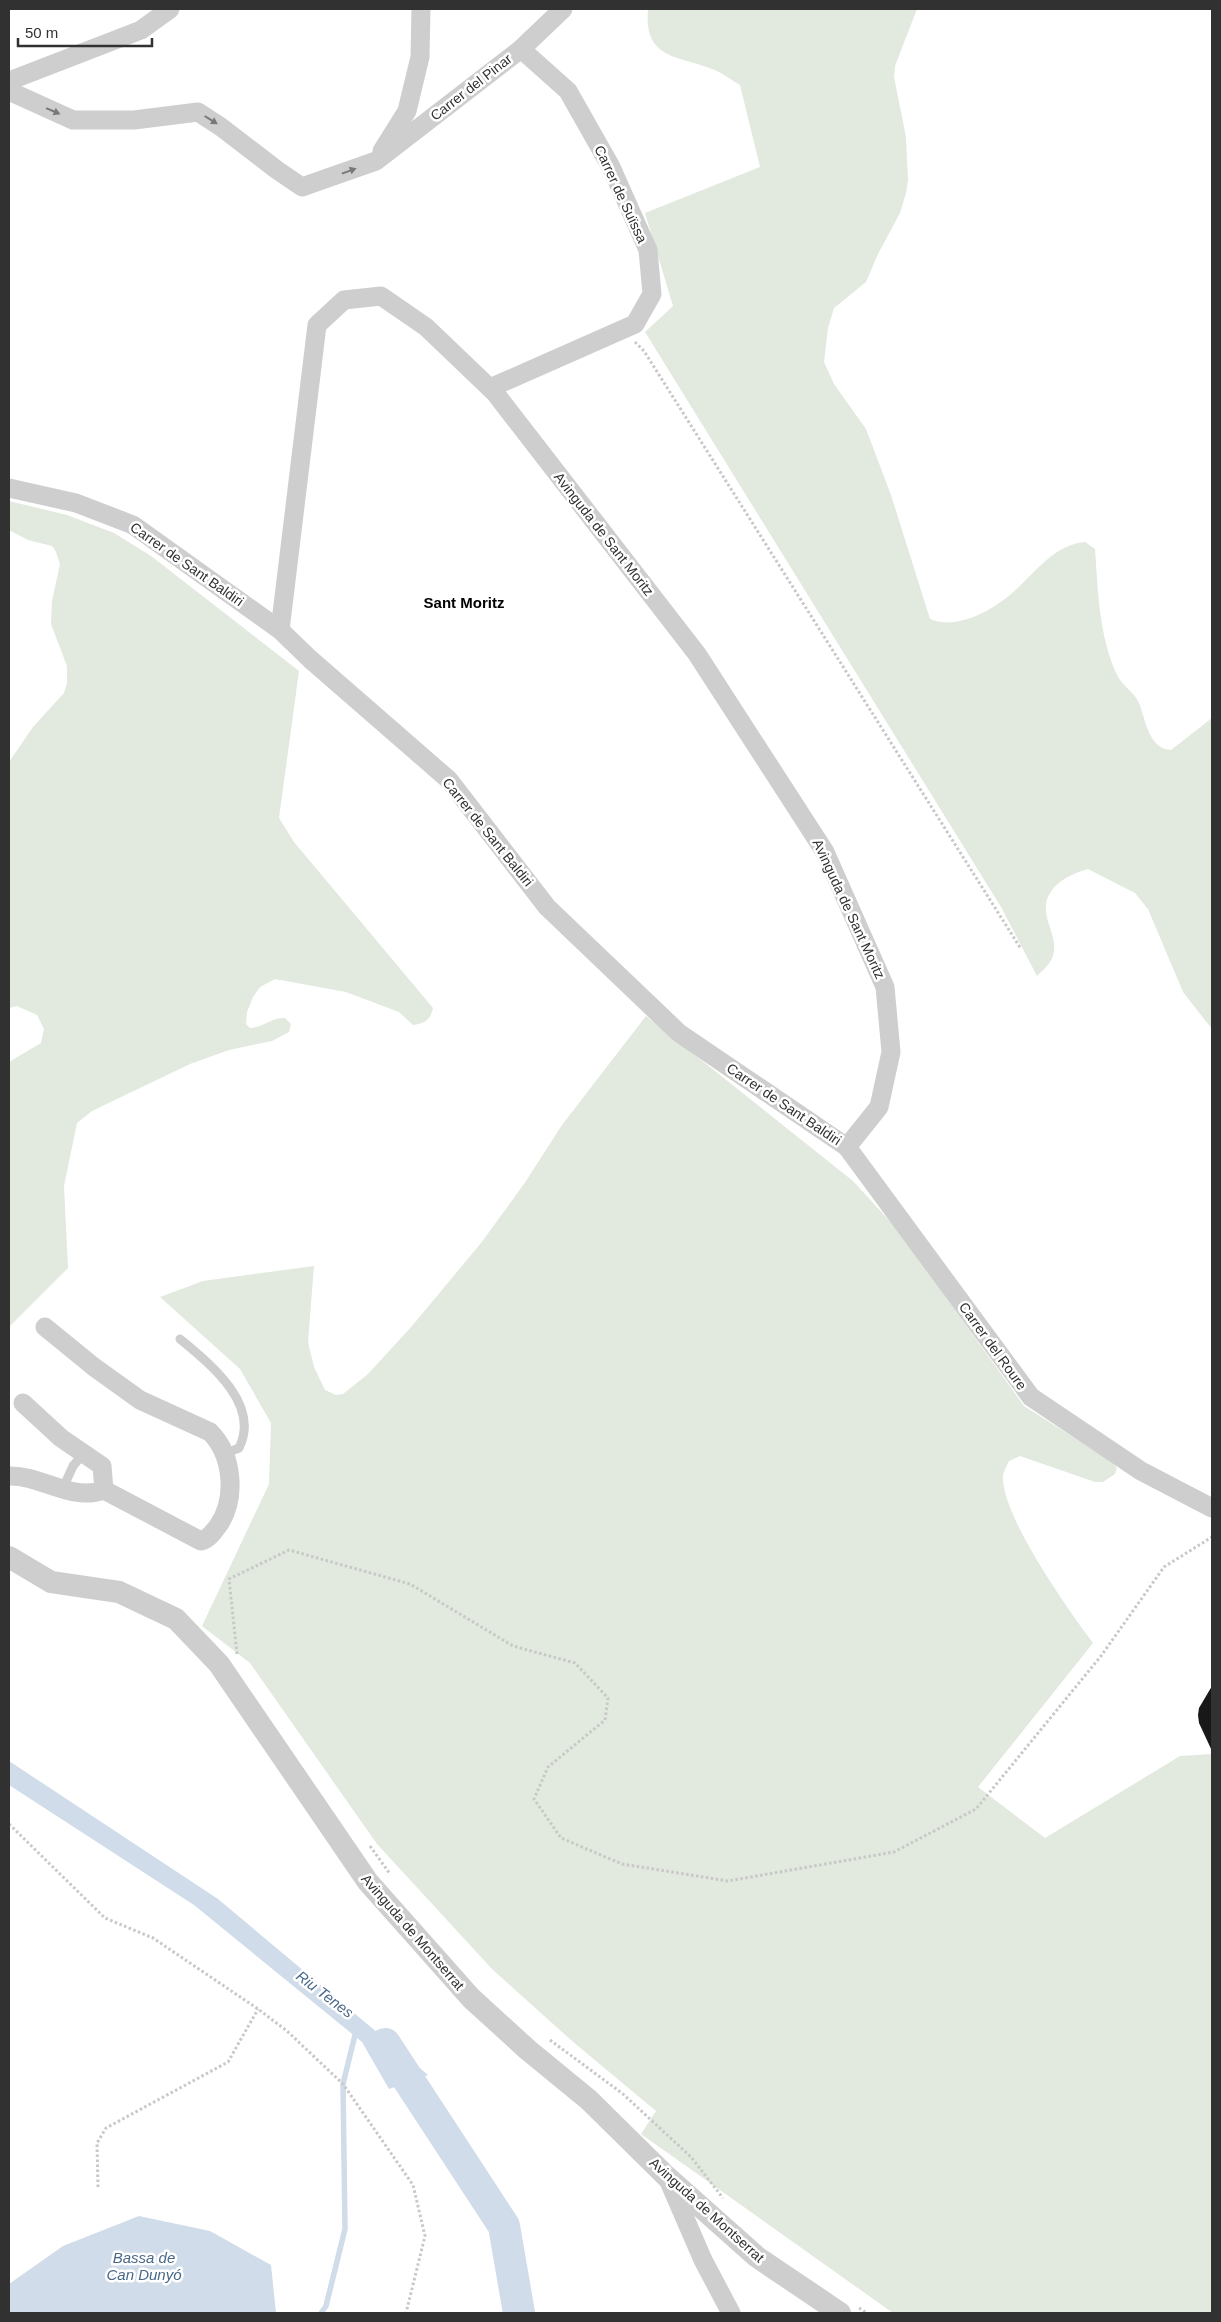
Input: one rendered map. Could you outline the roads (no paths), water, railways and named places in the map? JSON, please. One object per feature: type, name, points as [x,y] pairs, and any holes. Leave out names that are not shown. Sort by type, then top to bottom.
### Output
[{"type":"street","points":[[9,81],[141,30],[170,9]]},
{"type":"street","points":[[376,161],[407,111],[420,57],[421,9]]},
{"type":"street","name":"Carrer del Pinar","points":[[9,91],[73,120],[134,120],[198,112],[302,187],[376,161],[521,49],[563,9]]},
{"type":"street","name":"Carrer de Suïssa","points":[[490,388],[636,324],[652,294],[648,250],[611,167],[568,91],[521,49]]},
{"type":"street","name":"Avinguda de Sant Moritz","points":[[280,630],[317,325],[344,300],[381,296],[426,326],[490,388],[698,654],[825,852],[886,987],[891,1052],[879,1107],[847,1147]]},
{"type":"street","name":"Carrer de Sant Baldiri","points":[[9,488],[76,503],[134,525],[280,630],[310,659],[449,780],[547,907],[679,1033],[847,1147]]},
{"type":"street","name":"Carrer del Roure","points":[[847,1147],[1031,1398],[1141,1471],[1212,1508]]},
{"type":"street","points":[[9,1476],[32,1478],[51,1487],[90,1495],[104,1490],[201,1541],[212,1534],[227,1507],[231,1489],[224,1454],[218,1440],[210,1432],[140,1400],[94,1367],[45,1327]]},
{"type":"street","points":[[23,1403],[61,1438],[102,1466],[104,1490]]},
{"type":"street","name":"Avinguda de Montserrat","points":[[9,1557],[51,1582],[119,1592],[176,1619],[219,1664],[374,1889],[471,1998],[528,2050],[588,2100],[666,2176],[756,2257],[847,2309]]},
{"type":"street","points":[[666,2176],[703,2260],[731,2313]]},
{"type":"lane","points":[[180,1339],[208,1362],[227,1383],[238,1400],[244,1423],[243,1440],[239,1448],[224,1454]]},
{"type":"lane","points":[[62,1490],[70,1472],[84,1452]]},
{"type":"water","points":[[9,1761],[218,1899],[428,2075],[389,2089],[362,2042],[194,1905],[9,1785]]},
{"type":"water","name":"Bassa de Can Dunyó","points":[[139,2216],[210,2231],[271,2265],[276,2313],[9,2313],[9,2284],[63,2246]]},
{"type":"waterway","points":[[321,2313],[326,2306],[345,2229],[343,2084],[356,2031]]},
{"type":"waterway","name":"Riu Tenes","points":[[385,2044],[504,2226],[519,2313]]},
{"type":"district","name":"Sant Moritz","points":[[464,602]]}]
